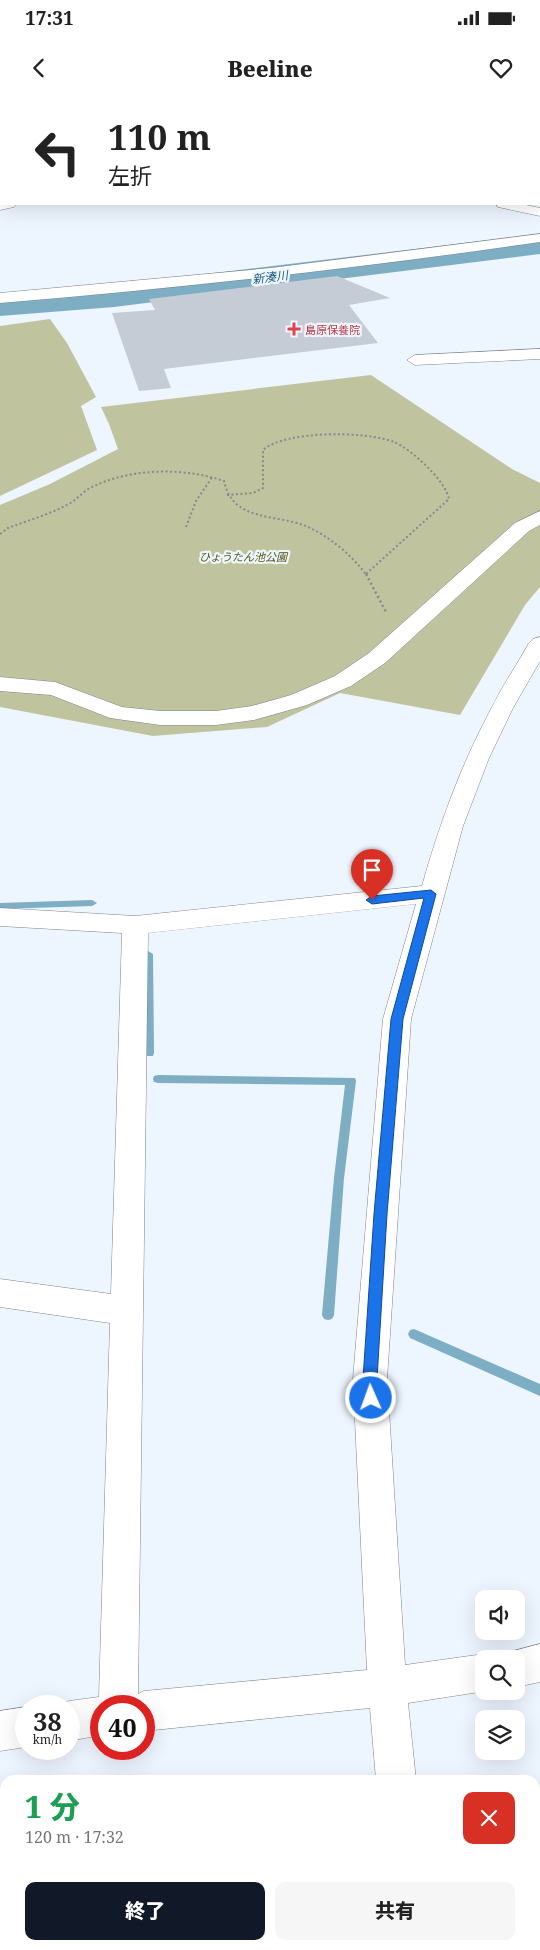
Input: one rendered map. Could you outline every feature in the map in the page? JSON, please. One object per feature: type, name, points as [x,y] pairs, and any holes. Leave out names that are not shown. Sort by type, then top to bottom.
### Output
[{"type":"street","points":[[508,205],[540,212]]},
{"type":"street","points":[[0,298],[295,270],[440,253],[540,238]]},
{"type":"street","points":[[415,360],[540,354]]},
{"type":"street","points":[[0,684],[55,689],[118,713],[160,718],[216,718],[254,713],[299,700],[343,681],[377,658],[522,527],[540,517]]},
{"type":"street","points":[[396,1775],[387,1688],[370,1379],[397,1019],[451,826],[478,758],[502,708],[540,643]]},
{"type":"street","points":[[0,917],[135,925],[431,894]]},
{"type":"street","points":[[118,1695],[135,925]]},
{"type":"street","points":[[0,1293],[127,1311]]},
{"type":"street","points":[[525,1666],[540,1663]]},
{"type":"street","points":[[155,1710],[387,1688],[475,1674]]},
{"type":"street","points":[[0,1731],[15,1729]]},
{"type":"path","points":[[227,495],[253,493],[262,488],[263,450],[272,443],[341,436],[369,437],[394,442],[407,450],[429,470],[448,490],[449,499],[366,574]]},
{"type":"path","points":[[0,534],[8,528],[73,502],[88,489],[104,483],[169,472],[186,472],[213,476],[224,481],[227,495],[239,508],[308,528],[348,553],[366,574],[399,639]]},
{"type":"path","points":[[186,527],[196,501],[213,476]]},
{"type":"green space","points":[[50,319],[67,343],[96,397],[81,406],[97,450],[0,496],[0,326]]},
{"type":"green space","name":"ひょうたん池公園","points":[[371,375],[512,469],[540,483],[540,587],[525,605],[460,715],[340,693],[267,727],[153,736],[0,707],[0,505],[50,484],[118,449],[101,407]]},
{"type":"building","points":[[337,276],[390,298],[349,305],[378,343],[164,369],[171,388],[139,391],[112,313],[155,310],[149,299]]},
{"type":"waterway","name":"新湊川","points":[[0,305],[114,296],[540,244]]},
{"type":"waterway","points":[[0,906],[92,903]]},
{"type":"waterway","points":[[148,954],[149,1053]]},
{"type":"waterway","points":[[158,1079],[351,1081],[339,1178],[328,1315]]},
{"type":"waterway","points":[[414,1334],[540,1390]]},
{"type":"place","name":"島原保養院","points":[[294,329]]},
{"type":"route","points":[[371,1398],[370,1379],[381,1214],[397,1019],[431,894],[372,900]]}]
